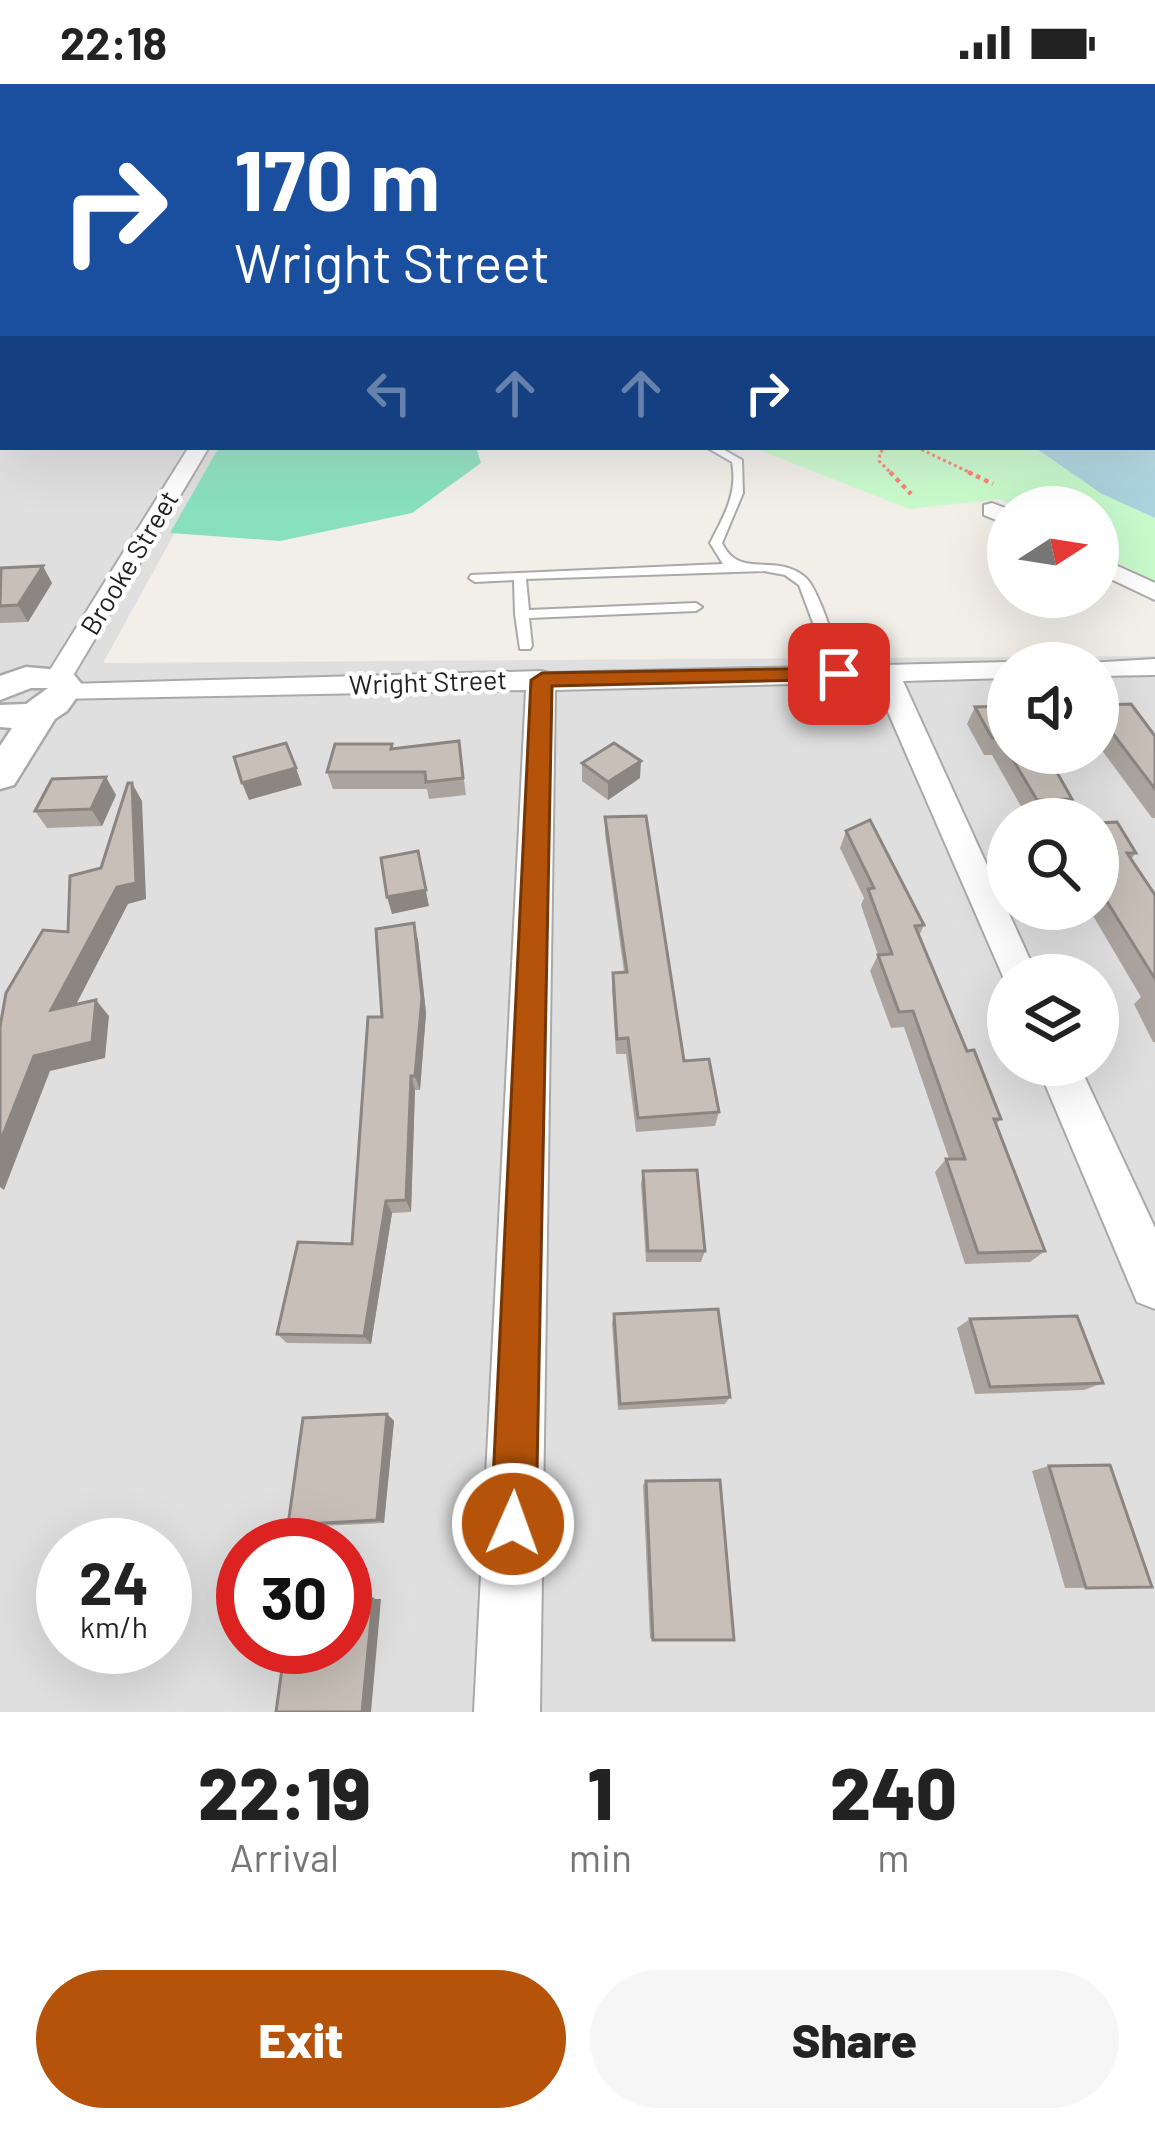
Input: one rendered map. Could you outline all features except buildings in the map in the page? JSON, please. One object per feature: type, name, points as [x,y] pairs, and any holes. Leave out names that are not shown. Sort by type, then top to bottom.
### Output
[{"type":"street","name":"Brooke Street","points":[[0,776],[55,694],[197,450]]},
{"type":"street","points":[[1119,574],[1155,592]]},
{"type":"street","name":"Wright Street","points":[[55,694],[534,663],[839,674],[987,671]]},
{"type":"street","points":[[507,1712],[534,663]]},
{"type":"street","points":[[1119,668],[1155,667]]},
{"type":"street","points":[[884,674],[1009,954]]},
{"type":"street","points":[[0,689],[26,676],[55,694]]},
{"type":"street","points":[[0,716],[55,694]]},
{"type":"street","points":[[1067,1086],[1155,1284]]},
{"type":"lane","points":[[717,450],[737,460],[742,477],[735,505],[716,543],[723,558],[735,567]]},
{"type":"lane","points":[[475,578],[735,567],[795,573],[806,583],[839,674]]},
{"type":"lane","points":[[520,577],[521,614],[534,663]]},
{"type":"lane","points":[[521,614],[696,607]]},
{"type":"path","points":[[882,450],[879,461],[911,494]]},
{"type":"path","points":[[922,450],[997,486]]},
{"type":"shaded area","points":[[0,450],[220,450],[103,663],[987,657],[987,774],[1119,774],[1119,656],[1155,656],[1155,1712],[0,1712]]},
{"type":"green space","points":[[217,450],[477,450],[481,463],[412,513],[280,541],[170,533]]},
{"type":"green space","points":[[760,450],[1038,450],[1090,486],[987,486],[987,500],[909,509]]},
{"type":"green space","points":[[1119,502],[1155,518],[1155,582],[1119,563]]},
{"type":"water","points":[[1038,450],[1155,450],[1155,518],[1119,502],[1119,486],[1090,486]]},
{"type":"route","points":[[513,1524],[542,680],[839,674]]}]
